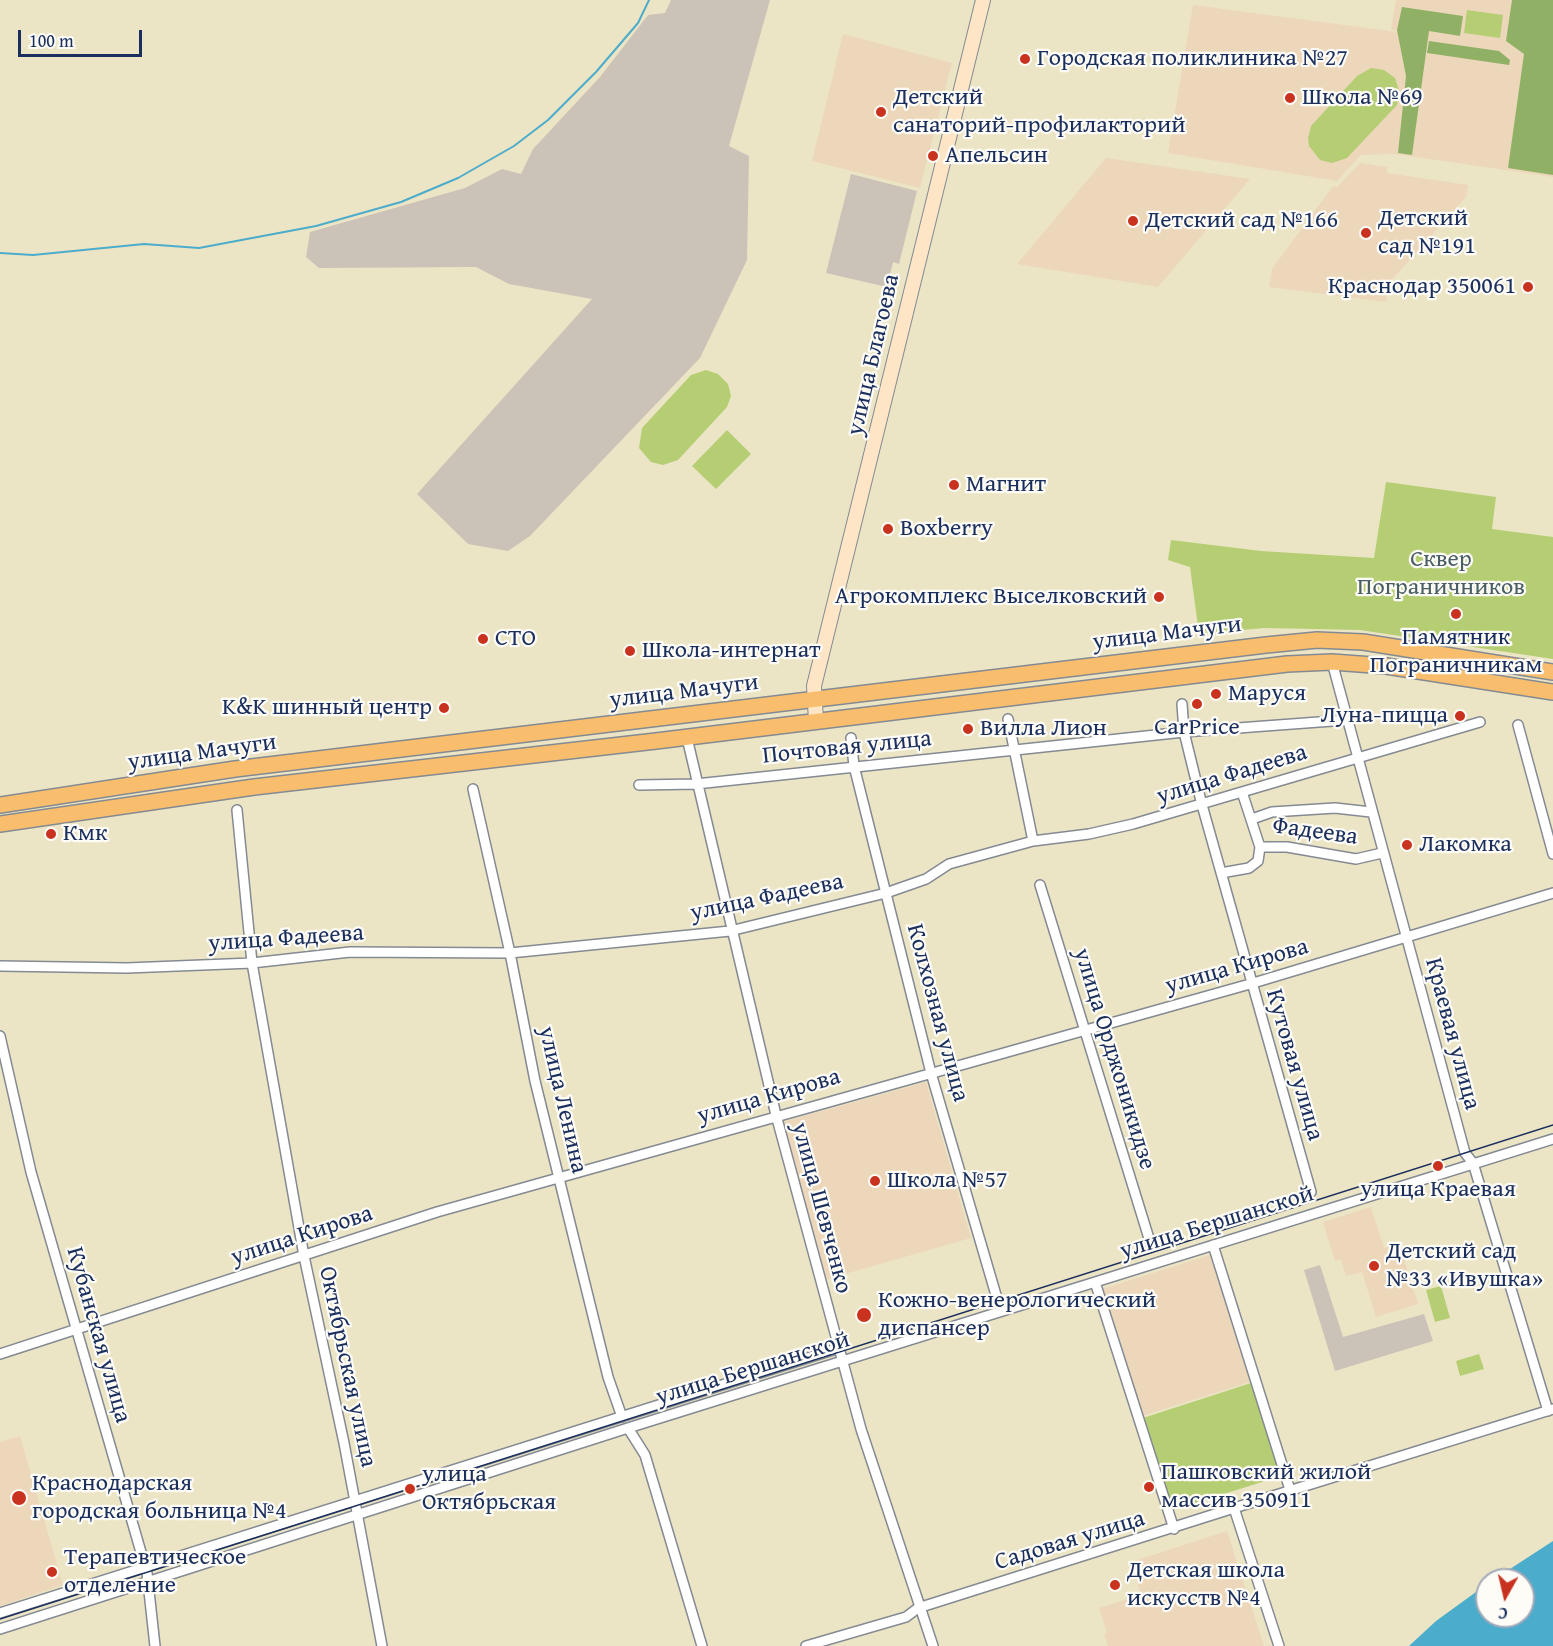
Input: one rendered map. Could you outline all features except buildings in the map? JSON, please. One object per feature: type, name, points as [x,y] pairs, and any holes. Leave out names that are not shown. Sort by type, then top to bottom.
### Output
[{"type":"main road","name":"улица Мачуги","points":[[0,805],[235,769],[1317,640],[1388,645],[1553,672]]},
{"type":"main road","name":"улица Мачуги","points":[[0,824],[237,789],[687,738],[1256,667],[1332,662],[1386,666],[1553,692]]},
{"type":"main road","points":[[580,728],[588,731],[592,737],[585,749]]},
{"type":"street","name":"улица Благоева","points":[[816,721],[814,699],[854,518],[872,460],[983,0]]},
{"type":"street","name":"Краевая улица","points":[[1332,662],[1356,758],[1466,1157],[1473,1163],[1551,1410]]},
{"type":"street","name":"Кутовая улица","points":[[1182,704],[1184,732],[1202,805],[1250,984],[1311,1192]]},
{"type":"street","points":[[1008,719],[1033,840]]},
{"type":"street","name":"Почтовая улица","points":[[639,785],[696,783],[1013,752],[1184,732],[1346,720]]},
{"type":"street","name":"улица Фадеева","points":[[0,966],[127,968],[252,963],[350,952],[510,952],[730,931],[886,893],[926,879],[949,864],[1033,840],[1089,834],[1202,805],[1480,722]]},
{"type":"street","points":[[1518,725],[1553,854]]},
{"type":"street","name":"улица Шевченко","points":[[687,738],[730,931],[776,1115],[839,1348],[861,1429],[918,1608],[933,1646]]},
{"type":"street","name":"Колхозная улица","points":[[851,738],[854,766],[931,1073],[996,1295]]},
{"type":"street","name":"улица Ленина","points":[[473,789],[510,952],[535,1081],[608,1377],[622,1417]]},
{"type":"street","name":"Фадеева","points":[[1242,792],[1260,847],[1287,847],[1356,859],[1382,853]]},
{"type":"street","points":[[1252,819],[1272,812],[1335,808],[1371,812]]},
{"type":"street","name":"Октябрьская улица","points":[[237,810],[252,963],[304,1256],[382,1646]]},
{"type":"street","points":[[1221,873],[1249,868],[1257,861],[1260,847]]},
{"type":"street","name":"улица Орджоникидзе","points":[[1040,885],[1151,1245]]},
{"type":"street","name":"улица Кирова","points":[[0,1354],[437,1212],[776,1115],[1250,984],[1553,893]]},
{"type":"street","name":"Кубанская улица","points":[[0,1036],[32,1173],[145,1568],[155,1646]]},
{"type":"street","name":"улица Бершанской","points":[[0,1629],[628,1428],[1553,1139]]},
{"type":"street","points":[[1213,1245],[1290,1490]]},
{"type":"street","points":[[1095,1282],[1174,1529]]},
{"type":"street","name":"улица Бершанской","points":[[0,1613],[839,1348]]},
{"type":"street","name":"Садовая улица","points":[[806,1646],[906,1617],[918,1608],[1174,1529],[1290,1490],[1551,1410]]},
{"type":"street","points":[[628,1428],[645,1455],[702,1646]]},
{"type":"street","points":[[1234,1508],[1279,1646]]},
{"type":"shaded area","points":[[671,0],[770,0],[729,146],[749,156],[747,260],[700,358],[530,536],[508,551],[468,544],[417,494],[592,299],[509,284],[476,267],[319,268],[306,257],[310,232],[465,188],[502,169],[521,174],[533,149],[600,77],[648,15],[665,13]]},
{"type":"shaded area","points":[[1396,0],[1553,0],[1553,177],[1395,154],[1361,155],[1337,181],[1168,153],[1193,5],[1398,32],[1391,29]]},
{"type":"shaded area","name":"Детский санаторий-профилакторий","points":[[843,34],[952,63],[920,188],[812,161]]},
{"type":"shaded area","name":"Детский сад №166","points":[[1106,158],[1250,179],[1158,287],[1017,264]]},
{"type":"shaded area","name":"Детский сад №191","points":[[1360,163],[1387,167],[1387,173],[1468,185],[1466,197],[1389,283],[1386,302],[1269,287],[1272,269],[1333,186],[1337,187]]},
{"type":"shaded area","points":[[851,174],[917,191],[899,264],[893,262],[887,287],[826,273]]},
{"type":"shaded area","name":"Школа №57","points":[[926,1082],[971,1238],[824,1280],[779,1123]]},
{"type":"shaded area","name":"Детский сад №33 «Ивушка»","points":[[1371,1207],[1384,1248],[1399,1244],[1418,1304],[1376,1317],[1362,1272],[1346,1276],[1341,1259],[1335,1261],[1323,1222]]},
{"type":"shaded area","points":[[1210,1255],[1250,1382],[1142,1416],[1102,1289]]},
{"type":"shaded area","points":[[1320,1265],[1343,1337],[1424,1314],[1433,1341],[1335,1371],[1304,1270]]},
{"type":"shaded area","name":"Краснодарская городская больница №4","points":[[20,1436],[63,1585],[0,1606],[0,1442]]},
{"type":"shaded area","points":[[1227,1531],[1264,1646],[1108,1646],[1104,1634],[1107,1633],[1099,1608],[1141,1595],[1131,1562]]},
{"type":"green space","points":[[1512,0],[1553,0],[1553,175],[1508,168],[1524,54],[1506,41]]},
{"type":"green space","points":[[1402,7],[1463,16],[1460,36],[1429,31],[1412,155],[1398,153],[1406,76],[1397,30]]},
{"type":"green space","points":[[1467,10],[1503,15],[1500,38],[1464,33]]},
{"type":"green space","points":[[1429,41],[1499,51],[1510,60],[1509,65],[1427,53]]},
{"type":"green space","points":[[1371,68],[1384,70],[1395,78],[1400,93],[1397,105],[1347,158],[1332,163],[1320,160],[1309,146],[1311,126],[1357,76]]},
{"type":"green space","points":[[706,370],[718,374],[728,384],[731,396],[727,407],[678,460],[663,465],[651,462],[639,448],[642,428],[691,375]]},
{"type":"green space","points":[[727,430],[751,454],[716,489],[692,466]]},
{"type":"green space","name":"Сквер Пограничников","points":[[1386,482],[1496,497],[1492,529],[1553,537],[1553,659],[1360,630],[1264,628],[1199,634],[1190,567],[1168,560],[1171,540],[1261,551],[1374,558]]},
{"type":"green space","points":[[1441,1286],[1450,1318],[1435,1322],[1426,1290]]},
{"type":"green space","points":[[1479,1354],[1484,1369],[1460,1376],[1456,1361]]},
{"type":"green space","points":[[1251,1383],[1281,1476],[1173,1510],[1143,1418]]},
{"type":"water","points":[[1553,1541],[1553,1646],[1409,1646],[1436,1621],[1475,1593],[1475,1628],[1535,1628],[1535,1568],[1511,1568]]},
{"type":"waterway","points":[[0,253],[33,255],[144,244],[199,248],[316,226],[401,202],[458,178],[514,146],[548,120],[596,72],[638,23],[649,0]]},
{"type":"tram line","points":[[0,1619],[1553,1125]]},
{"type":"place","name":"Городская поликлиника №27","points":[[1025,59]]},
{"type":"place","name":"Школа №69","points":[[1290,98]]},
{"type":"place","name":"Детский санаторий-профилакторий","points":[[881,112]]},
{"type":"place","name":"Апельсин","points":[[933,156]]},
{"type":"place","name":"Детский сад №166","points":[[1133,221]]},
{"type":"place","name":"Детский сад №191","points":[[1366,233]]},
{"type":"place","name":"Краснодар 350061","points":[[1528,287]]},
{"type":"place","name":"Магнит","points":[[954,485]]},
{"type":"place","name":"Boxberry","points":[[888,529]]},
{"type":"place","name":"Агрокомплекс Выселковский","points":[[1159,597]]},
{"type":"place","name":"Памятник Пограничникам","points":[[1456,614]]},
{"type":"place","name":"СТО","points":[[483,639]]},
{"type":"place","name":"Школа-интернат","points":[[630,651]]},
{"type":"place","name":"Маруся","points":[[1216,694]]},
{"type":"place","name":"CarPrice","points":[[1197,704]]},
{"type":"place","name":"K&K шинный центр","points":[[444,708]]},
{"type":"place","name":"Луна-пицца","points":[[1460,716]]},
{"type":"place","name":"Вилла Лион","points":[[968,729]]},
{"type":"place","name":"Кмк","points":[[51,834]]},
{"type":"place","name":"Лакомка","points":[[1407,845]]},
{"type":"place","name":"улица Краевая","points":[[1438,1166]]},
{"type":"place","name":"Школа №57","points":[[875,1181]]},
{"type":"place","name":"Детский сад №33 «Ивушка»","points":[[1374,1266]]},
{"type":"place","name":"Кожно-венерологический диспансер","points":[[864,1315]]},
{"type":"place","name":"Пашковский жилой массив 350911","points":[[1149,1487]]},
{"type":"place","name":"улица Октябрьская","points":[[410,1489]]},
{"type":"place","name":"Краснодарская городская больница №4","points":[[19,1498]]},
{"type":"place","name":"Терапевтическое отделение","points":[[52,1572]]},
{"type":"place","name":"Детская школа искусств №4","points":[[1115,1585]]}]
